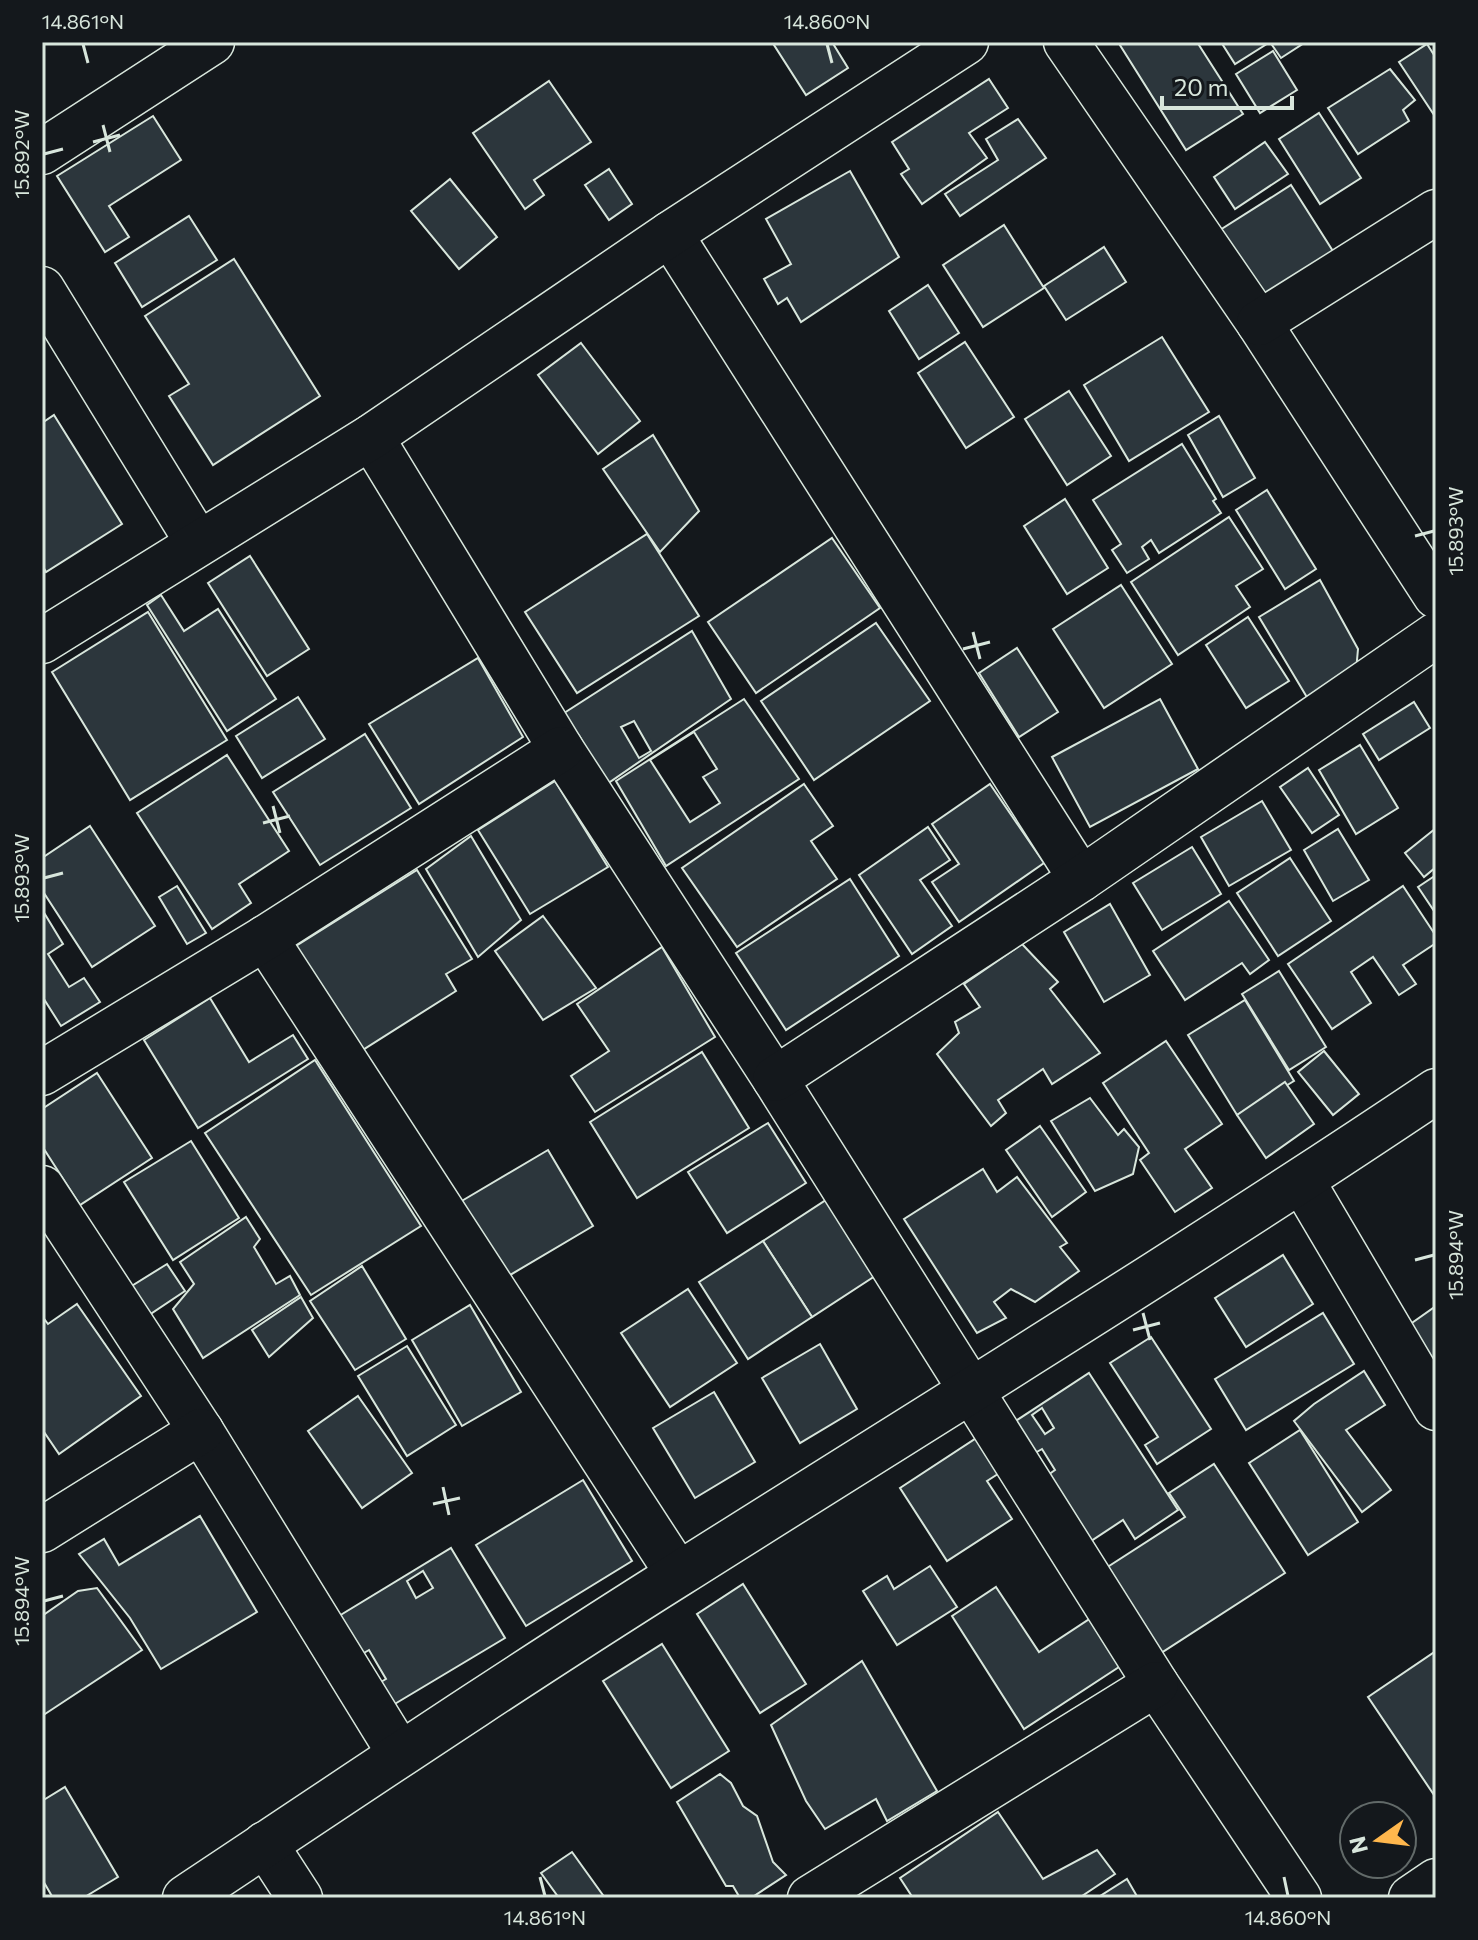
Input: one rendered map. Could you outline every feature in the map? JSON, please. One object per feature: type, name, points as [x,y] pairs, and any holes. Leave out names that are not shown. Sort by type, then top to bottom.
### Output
[{"type":"street","points":[[42,152],[212,42]]},
{"type":"street","points":[[42,641],[371,437],[670,234],[966,42]]},
{"type":"street","points":[[1066,42],[1259,323],[1436,596]]},
{"type":"street","points":[[1259,323],[1436,212]]},
{"type":"street","points":[[670,234],[1081,879]]},
{"type":"street","points":[[42,289],[198,543]]},
{"type":"street","points":[[371,437],[561,749],[775,1079],[1156,1684],[1299,1898]]},
{"type":"street","points":[[775,1079],[1081,879],[1436,635]]},
{"type":"street","points":[[42,1073],[265,938],[561,749]]},
{"type":"street","points":[[265,938],[678,1574]]},
{"type":"street","points":[[185,1898],[678,1574],[972,1392],[1302,1181],[1436,1091]]},
{"type":"street","points":[[1302,1181],[1436,1408]]},
{"type":"street","points":[[42,1188],[201,1431],[400,1754]]},
{"type":"street","points":[[42,1530],[201,1431]]},
{"type":"street","points":[[810,1898],[1156,1684]]},
{"type":"street","points":[[265,1844],[300,1898]]},
{"type":"street","points":[[1411,1898],[1436,1881]]},
{"type":"building","points":[[779,42],[832,42],[848,68],[806,95],[774,45]]},
{"type":"building","points":[[1118,42],[1197,42],[1243,114],[1186,150]]},
{"type":"building","points":[[1221,42],[1270,42],[1235,64]]},
{"type":"building","points":[[1270,42],[1303,42],[1304,43],[1281,58]]},
{"type":"building","points":[[1427,44],[1436,58],[1436,118],[1399,62]]},
{"type":"building","points":[[1273,51],[1297,90],[1260,113],[1236,74]]},
{"type":"building","points":[[1390,69],[1415,100],[1403,110],[1409,121],[1358,154],[1328,108]]},
{"type":"building","points":[[989,79],[1008,108],[969,133],[987,158],[922,204],[901,174],[909,169],[892,142]]},
{"type":"building","points":[[549,81],[591,142],[534,180],[544,195],[525,209],[473,133]]},
{"type":"building","points":[[1319,113],[1361,178],[1320,204],[1279,139]]},
{"type":"building","points":[[153,116],[181,160],[109,206],[129,237],[105,252],[57,176]]},
{"type":"building","points":[[1018,119],[1046,158],[960,216],[945,194],[998,160],[986,139]]},
{"type":"building","points":[[1265,142],[1288,174],[1235,209],[1214,177]]},
{"type":"building","points":[[609,169],[632,204],[609,220],[585,185]]},
{"type":"building","points":[[850,171],[899,257],[801,322],[787,298],[778,304],[764,279],[791,264],[766,219]]},
{"type":"building","points":[[450,179],[497,237],[459,269],[411,211]]},
{"type":"building","points":[[1291,185],[1338,259],[1268,303],[1220,230]]},
{"type":"building","points":[[189,216],[217,260],[142,307],[115,263]]},
{"type":"building","points":[[1004,225],[1044,288],[983,327],[943,265]]},
{"type":"building","points":[[1104,247],[1126,282],[1066,320],[1044,286]]},
{"type":"building","points":[[234,259],[320,396],[213,465],[169,396],[189,384],[145,316]]},
{"type":"building","points":[[928,285],[959,333],[919,359],[889,311]]},
{"type":"building","points":[[1162,337],[1209,412],[1129,461],[1084,385]]},
{"type":"building","points":[[965,342],[1014,417],[966,448],[918,373]]},
{"type":"building","points":[[581,343],[640,421],[598,454],[538,375]]},
{"type":"building","points":[[1069,391],[1111,456],[1067,485],[1025,419]]},
{"type":"building","points":[[54,415],[122,524],[46,572],[42,565],[42,423]]},
{"type":"building","points":[[1219,416],[1255,478],[1223,497],[1188,435]]},
{"type":"building","points":[[653,435],[699,511],[660,552],[603,469]]},
{"type":"building","points":[[1182,444],[1216,499],[1213,501],[1221,513],[1159,553],[1151,540],[1142,547],[1149,559],[1127,573],[1112,550],[1121,544],[1093,500]]},
{"type":"building","points":[[1267,490],[1316,569],[1285,589],[1236,510]]},
{"type":"building","points":[[1065,499],[1108,568],[1067,594],[1024,526]]},
{"type":"building","points":[[1229,517],[1263,569],[1236,586],[1250,607],[1178,655],[1131,582]]},
{"type":"building","points":[[647,534],[699,616],[577,693],[525,612]]},
{"type":"building","points":[[832,538],[880,608],[756,693],[708,622]]},
{"type":"building","points":[[250,556],[309,649],[267,676],[208,583]]},
{"type":"building","points":[[1320,580],[1358,649],[1356,671],[1311,704],[1259,617]]},
{"type":"building","points":[[1121,585],[1172,664],[1104,708],[1053,629]]},
{"type":"building","points":[[161,595],[184,631],[218,609],[276,699],[227,731],[147,605]]},
{"type":"building","points":[[148,612],[227,740],[130,800],[52,672]]},
{"type":"building","points":[[1248,617],[1289,681],[1246,708],[1206,645]]},
{"type":"building","points":[[876,623],[930,701],[814,780],[761,701]]},
{"type":"building","points":[[692,631],[731,699],[604,786],[561,715]],"holes":[[[634,721],[651,751],[639,758],[621,727]]]},
{"type":"building","points":[[1017,648],[1058,712],[1019,737],[979,673]]},
{"type":"building","points":[[478,658],[523,737],[419,804],[369,724]]},
{"type":"building","points":[[298,697],[325,739],[262,778],[236,736]]},
{"type":"building","points":[[744,699],[799,779],[666,866],[616,781]],"holes":[[[694,732],[717,769],[703,777],[720,803],[690,822],[650,760]]]},
{"type":"building","points":[[1160,699],[1198,769],[1090,827],[1052,757]]},
{"type":"building","points":[[1414,702],[1430,728],[1379,760],[1363,734]]},
{"type":"building","points":[[365,734],[411,808],[320,865],[273,792]]},
{"type":"building","points":[[1360,745],[1398,808],[1356,834],[1319,770]]},
{"type":"building","points":[[227,755],[289,851],[239,884],[251,903],[212,929],[137,813]]},
{"type":"building","points":[[1308,768],[1339,815],[1312,833],[1280,787]]},
{"type":"building","points":[[555,781],[608,867],[530,914],[478,830]]},
{"type":"building","points":[[804,784],[833,826],[811,841],[837,879],[737,947],[682,868]]},
{"type":"building","points":[[990,784],[1044,863],[959,922],[932,882],[959,864],[932,824]]},
{"type":"building","points":[[1262,801],[1291,850],[1229,886],[1201,837]]},
{"type":"building","points":[[90,826],[155,926],[92,967],[42,890],[42,858]]},
{"type":"building","points":[[928,827],[950,860],[920,880],[952,926],[912,954],[859,875]]},
{"type":"building","points":[[1436,828],[1436,867],[1424,877],[1405,853]]},
{"type":"building","points":[[1338,829],[1369,880],[1333,901],[1304,850]]},
{"type":"building","points":[[471,836],[521,920],[478,957],[426,869]]},
{"type":"building","points":[[1192,847],[1221,894],[1162,930],[1133,883]]},
{"type":"building","points":[[1290,858],[1331,921],[1278,956],[1237,893]]},
{"type":"building","points":[[417,870],[472,959],[446,974],[456,991],[361,1051],[296,946]]},
{"type":"building","points":[[1436,875],[1436,914],[1418,887]]},
{"type":"building","points":[[850,879],[899,956],[786,1030],[736,953]]},
{"type":"building","points":[[177,886],[206,933],[187,944],[159,897]]},
{"type":"building","points":[[1403,886],[1436,936],[1436,943],[1403,965],[1416,984],[1399,995],[1373,957],[1351,972],[1371,1003],[1332,1029],[1288,964]]},
{"type":"building","points":[[1229,901],[1269,960],[1250,974],[1242,963],[1185,1000],[1153,951]]},
{"type":"building","points":[[1110,904],[1150,975],[1104,1002],[1064,932]]},
{"type":"building","points":[[43,911],[63,944],[48,954],[69,987],[84,978],[100,1002],[61,1026],[42,996]]},
{"type":"building","points":[[543,916],[596,988],[543,1020],[495,951]]},
{"type":"building","points":[[1022,944],[1058,982],[1050,989],[1100,1053],[1052,1084],[1043,1069],[998,1100],[1006,1113],[991,1126],[937,1054],[959,1033],[955,1022],[980,1007],[964,984]]},
{"type":"building","points":[[662,947],[715,1037],[595,1112],[571,1076],[609,1051],[577,1004]]},
{"type":"building","points":[[1279,971],[1326,1047],[1289,1070],[1242,994]]},
{"type":"building","points":[[210,998],[249,1062],[293,1035],[308,1059],[198,1128],[144,1040]]},
{"type":"building","points":[[1245,1000],[1294,1081],[1237,1115],[1188,1035]]},
{"type":"building","points":[[1166,1041],[1222,1124],[1185,1149],[1212,1188],[1175,1212],[1140,1160],[1149,1153],[1103,1083]]},
{"type":"building","points":[[1324,1051],[1359,1094],[1333,1115],[1298,1072]]},
{"type":"building","points":[[702,1052],[749,1128],[637,1198],[590,1122]]},
{"type":"building","points":[[315,1060],[421,1226],[311,1295],[205,1133]]},
{"type":"building","points":[[97,1073],[152,1158],[80,1205],[42,1146],[42,1109]]},
{"type":"building","points":[[1285,1082],[1314,1124],[1266,1158],[1237,1115]]},
{"type":"building","points":[[1090,1098],[1118,1135],[1124,1129],[1139,1147],[1133,1174],[1095,1191],[1051,1121]]},
{"type":"building","points":[[768,1123],[806,1183],[727,1233],[688,1172]]},
{"type":"building","points":[[1040,1126],[1086,1192],[1052,1217],[1006,1150]]},
{"type":"building","points":[[191,1141],[239,1218],[173,1260],[124,1182]]},
{"type":"building","points":[[548,1150],[593,1226],[505,1278],[460,1202]]},
{"type":"building","points":[[983,1169],[997,1192],[1017,1177],[1067,1243],[1060,1247],[1079,1271],[1035,1302],[1011,1289],[994,1302],[1006,1318],[977,1333],[904,1219]]},
{"type":"building","points":[[826,1200],[875,1276],[812,1317],[763,1241]]},
{"type":"building","points":[[246,1217],[260,1239],[254,1247],[276,1284],[290,1276],[300,1295],[203,1358],[173,1309],[194,1284],[180,1262]]},
{"type":"building","points":[[763,1241],[812,1317],[748,1359],[699,1282]]},
{"type":"building","points":[[1283,1255],[1313,1304],[1246,1347],[1215,1298]]},
{"type":"building","points":[[167,1264],[185,1291],[140,1321],[122,1292]]},
{"type":"building","points":[[362,1266],[406,1339],[355,1370],[310,1301]]},
{"type":"building","points":[[688,1289],[737,1363],[670,1407],[621,1333]]},
{"type":"building","points":[[301,1297],[313,1318],[269,1357],[252,1330]]},
{"type":"building","points":[[77,1304],[141,1396],[59,1454],[42,1429],[42,1316],[48,1324]]},
{"type":"building","points":[[470,1305],[521,1392],[462,1426],[412,1340]]},
{"type":"building","points":[[1436,1306],[1436,1367],[1409,1325]]},
{"type":"building","points":[[1323,1313],[1354,1364],[1246,1430],[1215,1379]]},
{"type":"building","points":[[1151,1337],[1211,1429],[1157,1464],[1145,1445],[1158,1437],[1110,1363]]},
{"type":"building","points":[[820,1344],[857,1409],[800,1443],[762,1378]]},
{"type":"building","points":[[407,1346],[456,1425],[407,1456],[358,1376]]},
{"type":"building","points":[[1364,1371],[1385,1405],[1346,1430],[1391,1490],[1362,1512],[1294,1421]]},
{"type":"building","points":[[1089,1373],[1178,1510],[1135,1539],[1123,1520],[1091,1541],[1048,1475],[1055,1470],[1042,1449],[1035,1453],[1014,1422]],"holes":[[[1042,1408],[1054,1428],[1045,1434],[1032,1415]]]},
{"type":"building","points":[[714,1392],[755,1462],[695,1498],[653,1428]]},
{"type":"building","points":[[358,1396],[412,1473],[362,1508],[308,1431]]},
{"type":"building","points":[[1300,1430],[1358,1522],[1308,1555],[1249,1463]]},
{"type":"building","points":[[978,1437],[1001,1472],[987,1481],[1012,1519],[947,1561],[900,1488]]},
{"type":"building","points":[[1214,1464],[1285,1573],[1161,1653],[1106,1568],[1185,1517],[1169,1493]]},
{"type":"building","points":[[583,1480],[632,1561],[526,1626],[476,1545]]},
{"type":"building","points":[[200,1516],[257,1612],[161,1669],[130,1618],[79,1554],[104,1539],[119,1565]]},
{"type":"building","points":[[451,1548],[505,1638],[388,1708],[374,1686],[386,1679],[369,1650],[357,1657],[334,1619]],"holes":[[[423,1571],[433,1588],[416,1598],[407,1581]]]},
{"type":"building","points":[[930,1566],[957,1607],[897,1645],[863,1591],[887,1576],[894,1589]]},
{"type":"building","points":[[743,1584],[806,1684],[760,1713],[697,1614]]},
{"type":"building","points":[[996,1587],[1039,1652],[1091,1618],[1122,1665],[1024,1729],[952,1616]]},
{"type":"building","points":[[97,1588],[142,1650],[42,1716],[42,1616],[78,1591]]},
{"type":"building","points":[[662,1644],[729,1751],[671,1788],[603,1681]]},
{"type":"building","points":[[1436,1651],[1436,1798],[1368,1697]]},
{"type":"building","points":[[862,1661],[937,1791],[887,1821],[876,1799],[825,1829],[806,1801],[771,1725]]},
{"type":"building","points":[[720,1774],[731,1783],[743,1806],[757,1816],[773,1862],[786,1875],[751,1898],[740,1898],[733,1886],[726,1886],[677,1802]]},
{"type":"building","points":[[65,1787],[118,1877],[83,1898],[53,1898],[42,1879],[42,1801]]},
{"type":"building","points":[[998,1812],[1043,1879],[1097,1850],[1115,1874],[1079,1898],[913,1898],[900,1878]]},
{"type":"building","points":[[572,1852],[605,1898],[559,1898],[541,1873]]},
{"type":"building","points":[[1127,1879],[1138,1898],[1097,1898]]}]
